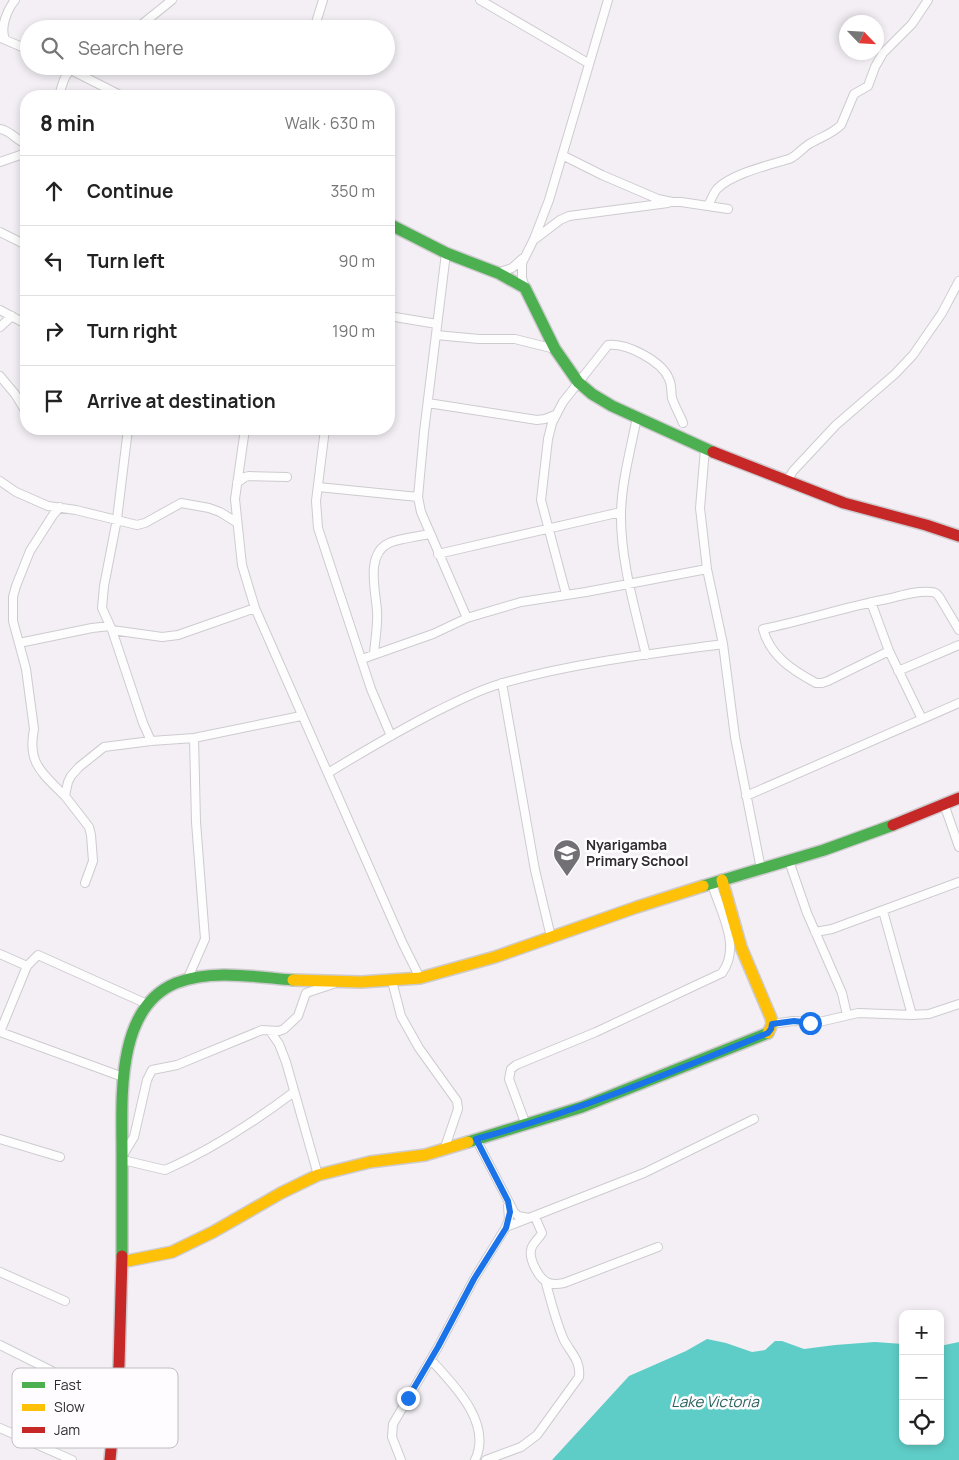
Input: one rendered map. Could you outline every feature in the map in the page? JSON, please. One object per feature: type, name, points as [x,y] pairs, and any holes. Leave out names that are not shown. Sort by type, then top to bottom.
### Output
[{"type":"street","points":[[15,0],[8,10],[3,28],[3,38],[20,46]]},
{"type":"street","points":[[147,20],[172,0]]},
{"type":"street","points":[[317,20],[323,0]]},
{"type":"street","points":[[480,0],[588,63]]},
{"type":"street","points":[[497,273],[512,268],[523,258],[534,239],[549,200],[608,0]]},
{"type":"street","points":[[708,206],[716,190],[724,183],[771,163],[791,158],[811,142],[824,138],[837,129],[841,125],[854,94],[868,86],[883,53],[912,24],[928,0]]},
{"type":"street","points":[[61,90],[65,75]]},
{"type":"street","points":[[84,75],[111,90]]},
{"type":"street","points":[[0,129],[8,131],[20,141]]},
{"type":"street","points":[[562,154],[641,193],[672,202]]},
{"type":"street","points":[[0,162],[20,156]]},
{"type":"street","points":[[534,239],[560,220],[583,213],[672,202],[728,209]]},
{"type":"street","points":[[395,227],[446,253],[515,281],[525,288]]},
{"type":"street","points":[[0,232],[20,242]]},
{"type":"street","points":[[446,253],[418,497],[421,512],[438,554],[467,618]]},
{"type":"street","points":[[523,258],[521,270],[525,288],[555,349],[578,382],[601,400],[705,449],[844,504],[926,525],[959,536]]},
{"type":"street","points":[[787,481],[793,471],[836,425],[909,360],[942,313],[959,281]]},
{"type":"street","points":[[0,310],[20,321]]},
{"type":"street","points":[[0,327],[12,316]]},
{"type":"street","points":[[395,317],[437,324]]},
{"type":"street","points":[[436,335],[479,339],[514,339],[555,349]]},
{"type":"street","points":[[566,594],[541,500],[549,432],[555,415],[578,382],[608,345],[616,344],[636,352],[661,367],[670,380],[673,401],[684,423]]},
{"type":"street","points":[[0,376],[20,401]]},
{"type":"street","points":[[428,403],[541,420],[555,415]]},
{"type":"street","points":[[637,417],[623,487],[621,512],[629,584],[646,655]]},
{"type":"street","points":[[541,420],[547,426],[549,432]]},
{"type":"street","points":[[127,435],[118,519],[101,603],[142,723],[151,741]]},
{"type":"street","points":[[244,435],[235,499],[236,522],[242,564],[255,608],[403,944],[420,978]]},
{"type":"street","points":[[323,435],[316,501],[318,528],[371,689],[391,736]]},
{"type":"street","points":[[705,449],[700,508],[707,569],[723,644],[735,737],[761,870]]},
{"type":"street","points":[[237,483],[250,476],[286,477]]},
{"type":"street","points":[[0,482],[38,503],[55,508],[118,519],[137,525],[145,523],[181,503],[210,508],[236,522]]},
{"type":"street","points":[[318,487],[418,497]]},
{"type":"street","points":[[60,508],[53,515],[30,550],[16,586],[13,621],[26,669],[34,729],[32,738],[33,759],[46,778],[65,796],[89,828],[91,835],[94,861],[85,883]]},
{"type":"street","points":[[438,554],[621,512]]},
{"type":"street","points":[[374,654],[377,613],[373,577],[379,553],[388,543],[430,534]]},
{"type":"street","points":[[362,659],[433,634],[467,618],[521,602],[707,569]]},
{"type":"street","points":[[889,651],[822,684],[816,683],[771,650],[762,629],[801,622],[871,602],[912,593],[934,592],[940,598],[959,630]]},
{"type":"street","points":[[871,602],[889,651],[922,719]]},
{"type":"street","points":[[19,643],[92,628],[111,628],[162,638],[255,608]]},
{"type":"street","points":[[328,773],[391,736],[466,697],[502,683],[569,668],[723,644]]},
{"type":"street","points":[[898,671],[959,645]]},
{"type":"street","points":[[502,683],[534,870],[551,938]]},
{"type":"street","points":[[746,796],[959,703]]},
{"type":"street","points":[[65,796],[71,776],[104,747],[194,738],[302,716]]},
{"type":"street","points":[[187,980],[205,940],[196,822],[194,738]]},
{"type":"street","points":[[119,1368],[124,1077],[129,1044],[139,1016],[147,1004],[160,991],[175,983],[208,976],[380,982],[420,978],[475,964],[651,902],[761,870],[871,834],[959,798]]},
{"type":"street","points":[[944,804],[959,847]]},
{"type":"street","points":[[789,861],[807,913],[842,993],[847,1015]]},
{"type":"street","points":[[122,1262],[172,1252],[318,1175],[370,1162],[425,1155],[526,1125],[582,1107],[768,1033],[772,1024],[766,1004],[741,947],[717,882]]},
{"type":"street","points":[[526,1125],[509,1080],[511,1069],[516,1065],[596,1032],[722,973],[729,959],[728,930],[726,919],[718,902],[717,882]]},
{"type":"street","points":[[815,932],[832,929],[959,882]]},
{"type":"street","points":[[882,911],[912,1015]]},
{"type":"street","points":[[0,954],[27,966]]},
{"type":"street","points":[[124,1077],[0,1032],[27,966],[37,956],[42,956],[147,1004]]},
{"type":"street","points":[[123,1158],[134,1137],[147,1080],[152,1070],[177,1065],[262,1030],[284,1029],[298,1016],[306,993],[339,981]]},
{"type":"street","points":[[392,981],[401,1016],[418,1048],[457,1101],[458,1109],[444,1150]]},
{"type":"street","points":[[772,1024],[794,1021],[819,1022],[870,1012],[912,1015],[929,1014],[959,1004]]},
{"type":"street","points":[[270,1031],[279,1044],[318,1175]]},
{"type":"street","points":[[123,1158],[165,1170],[235,1133],[267,1113],[294,1092]]},
{"type":"street","points":[[506,1228],[644,1173],[754,1119]]},
{"type":"street","points":[[0,1139],[60,1157]]},
{"type":"street","points":[[476,1139],[514,1212],[518,1216],[532,1217]]},
{"type":"street","points":[[402,1460],[392,1437],[393,1424],[431,1360],[470,1287],[506,1228],[510,1212],[508,1201]]},
{"type":"street","points":[[486,1460],[521,1447],[537,1435],[579,1377],[580,1369],[577,1360],[565,1341],[546,1283],[536,1267],[531,1252],[532,1246],[542,1233],[532,1217]]},
{"type":"street","points":[[546,1283],[564,1283],[658,1247]]},
{"type":"street","points":[[0,1272],[65,1301]]},
{"type":"street","points":[[0,1345],[46,1368]]},
{"type":"street","points":[[431,1360],[452,1384],[473,1414],[478,1432],[479,1448],[475,1460]]},
{"type":"street","points":[[0,1428],[12,1433]]},
{"type":"street","points":[[45,1448],[72,1460]]},
{"type":"water","name":"Lake Victoria","points":[[707,1339],[752,1352],[765,1350],[775,1341],[782,1341],[804,1349],[875,1342],[899,1344],[899,1445],[944,1445],[944,1345],[959,1342],[959,1460],[552,1460],[629,1376],[686,1351]]},
{"type":"traffic: fast","points":[[395,227],[446,253],[498,273],[525,288],[555,349],[578,382],[592,394],[612,406],[713,452]]},
{"type":"traffic: fast","points":[[703,886],[824,850],[893,825]]},
{"type":"traffic: fast","points":[[122,1256],[123,1083],[126,1058],[132,1034],[142,1013],[156,995],[176,983],[190,979],[204,976],[234,975],[293,980]]},
{"type":"traffic: fast","points":[[468,1142],[582,1107],[768,1033]]},
{"type":"traffic: slow","points":[[722,880],[741,947],[771,1018],[772,1024],[768,1033]]},
{"type":"traffic: slow","points":[[293,980],[361,982],[420,978],[495,957],[703,886]]},
{"type":"traffic: slow","points":[[122,1262],[172,1252],[318,1175],[370,1162],[425,1155],[468,1142]]},
{"type":"traffic: jam","points":[[713,452],[844,503],[959,536]]},
{"type":"traffic: jam","points":[[893,825],[959,798]]},
{"type":"traffic: jam","points":[[119,1368],[122,1256]]},
{"type":"traffic: jam","points":[[110,1460],[111,1448]]},
{"type":"place","name":"Nyarigamba Primary School","points":[[567,877]]},
{"type":"route","points":[[408,1398],[438,1347],[456,1310],[508,1223],[510,1212],[508,1201],[476,1139],[582,1107],[768,1033],[772,1024],[783,1021],[810,1023]]}]
